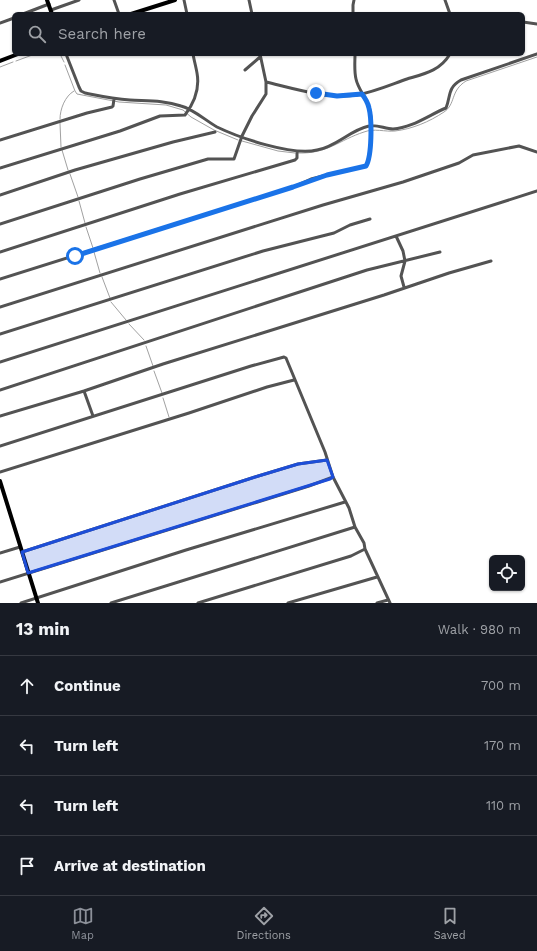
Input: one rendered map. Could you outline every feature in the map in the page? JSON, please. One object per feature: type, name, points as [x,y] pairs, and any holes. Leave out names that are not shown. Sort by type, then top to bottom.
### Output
[{"type":"main road","points":[[138,12],[174,0]]},
{"type":"main road","points":[[48,2],[52,12]]},
{"type":"main road","points":[[0,61],[13,56]]},
{"type":"main road","points":[[0,481],[38,603]]},
{"type":"street","points":[[52,12],[78,0]]},
{"type":"street","points":[[114,0],[118,12]]},
{"type":"street","points":[[184,0],[187,12]]},
{"type":"street","points":[[249,0],[252,12]]},
{"type":"street","points":[[352,12],[354,0]]},
{"type":"street","points":[[445,0],[449,12]]},
{"type":"street","points":[[27,12],[48,2]]},
{"type":"street","points":[[0,23],[12,19]]},
{"type":"street","points":[[525,22],[537,24]]},
{"type":"street","points":[[67,56],[81,91],[114,101],[165,102],[242,136],[297,151],[316,151],[326,148],[350,134],[370,129],[392,129],[419,122],[446,108],[449,94],[454,86],[461,80],[537,54]]},
{"type":"street","points":[[0,168],[120,131],[160,116],[180,116],[187,111],[197,95],[198,76],[193,56]]},
{"type":"street","points":[[245,70],[260,56]]},
{"type":"street","points":[[0,224],[146,177],[208,159],[229,160],[234,158],[242,136],[252,116],[266,94],[266,82],[260,56]]},
{"type":"street","points":[[0,279],[293,187],[311,179],[366,166],[369,158],[370,110],[356,77],[355,56]]},
{"type":"street","points":[[266,82],[328,95],[346,96],[362,94],[430,72],[442,65],[449,56]]},
{"type":"street","points":[[0,140],[80,115],[112,107],[114,101]]},
{"type":"street","points":[[0,195],[75,170],[172,142],[215,132]]},
{"type":"street","points":[[0,307],[323,205],[403,182],[459,164],[473,155],[519,146],[537,152]]},
{"type":"street","points":[[0,252],[180,194],[295,160],[297,158],[297,151]]},
{"type":"street","points":[[0,362],[537,191]]},
{"type":"street","points":[[0,334],[248,256],[334,233],[350,225],[370,219]]},
{"type":"street","points":[[396,236],[404,251],[405,261],[400,276],[404,288]]},
{"type":"street","points":[[0,390],[367,270],[440,252]]},
{"type":"street","points":[[0,416],[84,391],[163,364],[491,261]]},
{"type":"street","points":[[0,446],[281,358],[286,358],[333,477],[349,508],[355,527],[364,543],[365,549],[377,577],[389,601],[377,603]]},
{"type":"street","points":[[0,472],[189,413],[267,386],[294,380]]},
{"type":"street","points":[[84,391],[93,416]]},
{"type":"street","points":[[0,553],[21,549],[298,464],[327,460]]},
{"type":"street","points":[[0,582],[309,486],[333,477]]},
{"type":"street","points":[[21,603],[186,550],[345,502]]},
{"type":"street","points":[[112,603],[355,527]]},
{"type":"street","points":[[198,603],[351,556],[365,549]]},
{"type":"street","points":[[288,603],[377,577]]},
{"type":"highlighted area","points":[[327,460],[333,477],[330,479],[28,573],[22,552],[255,477],[298,464]]},
{"type":"waterway","points":[[16,61],[30,56]]},
{"type":"waterway","points":[[61,56],[64,62]]},
{"type":"waterway","points":[[298,153],[308,153],[325,149],[355,135],[368,131],[395,131],[408,129],[426,122],[448,109],[455,93],[466,81],[537,57]]},
{"type":"waterway","points":[[0,67],[13,62]]},
{"type":"waterway","points":[[65,65],[77,94],[119,102],[166,105],[183,110],[191,117],[214,130],[238,140]]},
{"type":"waterway","points":[[60,119],[64,103],[68,96],[74,91]]},
{"type":"waterway","points":[[60,123],[61,147]]},
{"type":"waterway","points":[[242,141],[278,151],[295,153]]},
{"type":"waterway","points":[[62,150],[68,170]]},
{"type":"waterway","points":[[70,174],[78,197]]},
{"type":"waterway","points":[[79,201],[85,223]]},
{"type":"waterway","points":[[86,227],[93,248]]},
{"type":"waterway","points":[[94,252],[100,273]]},
{"type":"waterway","points":[[102,277],[110,298]]},
{"type":"waterway","points":[[111,302],[126,320]]},
{"type":"waterway","points":[[129,324],[144,340]]},
{"type":"waterway","points":[[146,346],[153,366]]},
{"type":"waterway","points":[[154,371],[162,393]]},
{"type":"waterway","points":[[163,398],[169,417]]},
{"type":"route","points":[[75,256],[293,187],[311,179],[366,166],[369,158],[371,121],[370,110],[362,94],[337,96],[316,93]]}]
